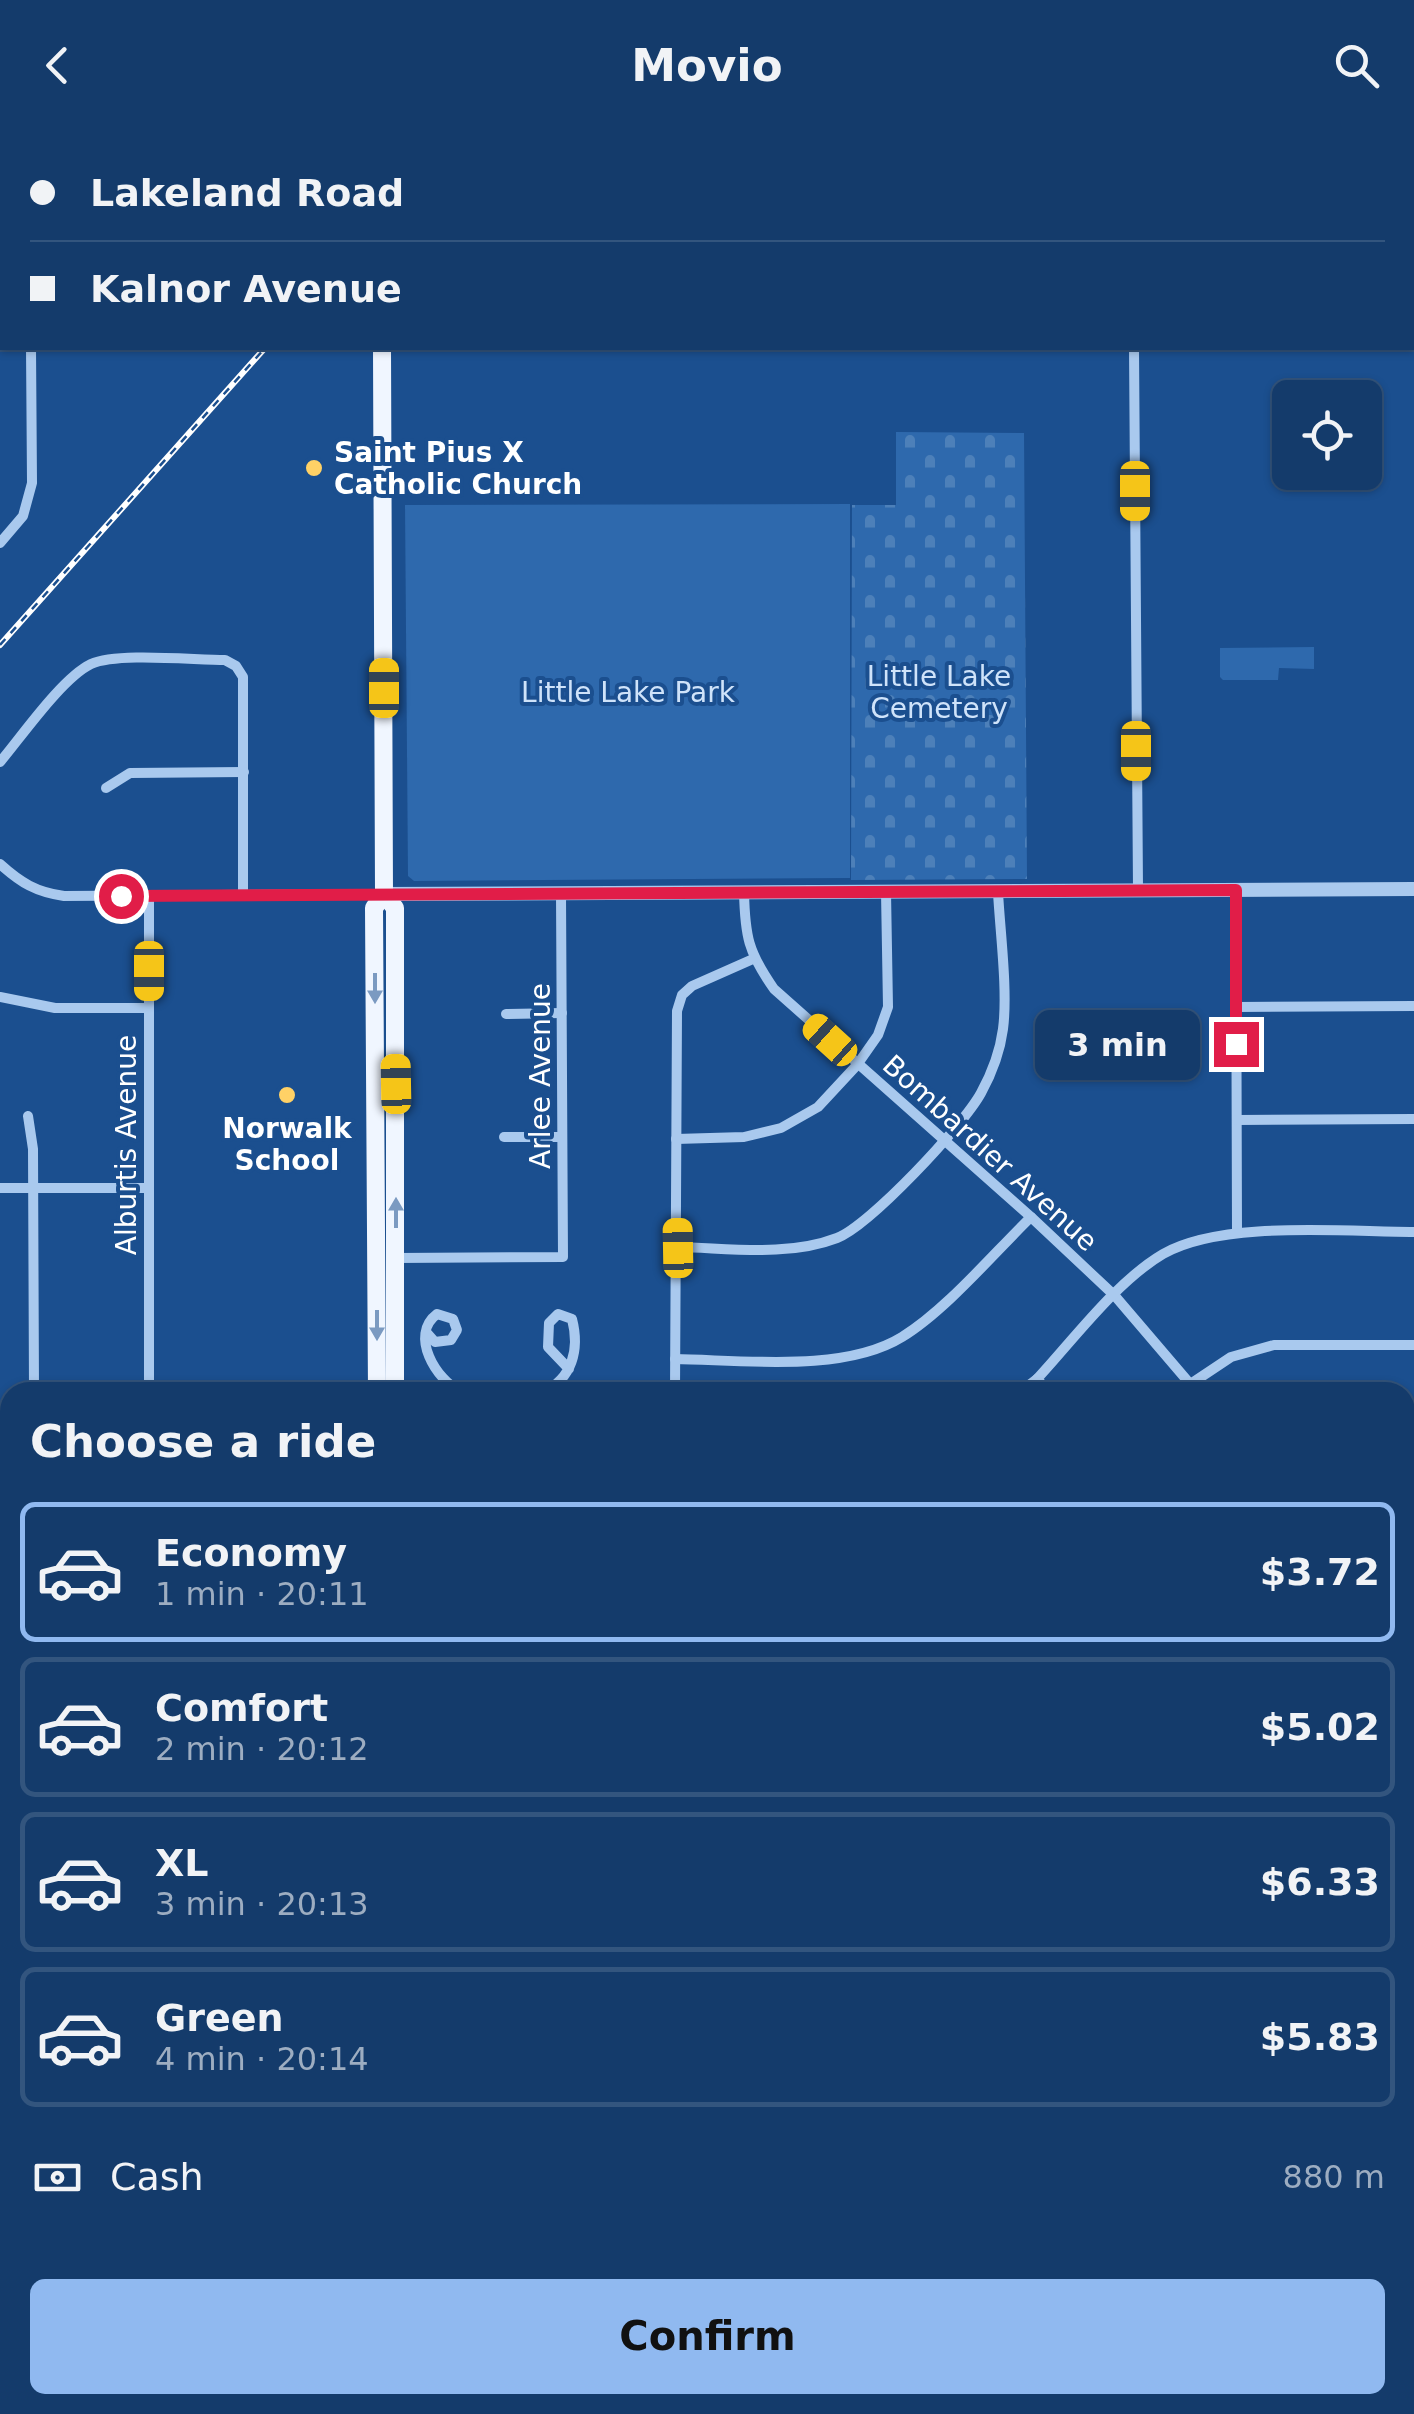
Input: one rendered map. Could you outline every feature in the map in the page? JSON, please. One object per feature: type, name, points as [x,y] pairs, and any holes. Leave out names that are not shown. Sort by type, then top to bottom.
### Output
[{"type":"main road","points":[[377,1382],[374,908],[384,894],[382,350]]},
{"type":"main road","points":[[384,894],[395,908],[395,1382]]},
{"type":"street","points":[[0,542],[23,516],[32,483],[31,350]]},
{"type":"street","points":[[1134,350],[1138,890]]},
{"type":"street","points":[[0,762],[73,676],[92,664],[112,659],[224,660],[236,666],[243,677],[243,896]]},
{"type":"street","points":[[106,788],[130,773],[244,772]]},
{"type":"street","points":[[0,864],[22,884],[42,892],[149,897],[1414,889]]},
{"type":"street","points":[[1236,890],[1237,1232]]},
{"type":"street","name":"Bombardier Avenue","points":[[744,892],[745,934],[753,958],[774,989],[1031,1217],[1114,1296],[1190,1382]]},
{"type":"street","points":[[676,1139],[744,1138],[780,1128],[818,1107],[857,1065],[878,1035],[888,1007],[886,892]]},
{"type":"street","points":[[678,1248],[791,1249],[838,1238],[880,1209],[944,1139],[979,1097],[996,1063],[1004,1026],[998,892]]},
{"type":"street","name":"Arlee Avenue","points":[[396,1258],[563,1257],[561,894]]},
{"type":"street","name":"Alburtis Avenue","points":[[149,897],[149,1382]]},
{"type":"street","points":[[675,1382],[676,1011],[682,994],[692,986],[753,958]]},
{"type":"street","points":[[0,998],[55,1008],[149,1008]]},
{"type":"street","points":[[1236,1007],[1414,1006]]},
{"type":"street","points":[[506,1014],[562,1013]]},
{"type":"street","points":[[28,1116],[33,1149],[34,1382]]},
{"type":"street","points":[[1237,1120],[1414,1119]]},
{"type":"street","points":[[504,1138],[562,1137]]},
{"type":"street","points":[[0,1188],[149,1188]]},
{"type":"street","points":[[675,1359],[829,1360],[876,1350],[921,1324],[1031,1217]]},
{"type":"street","points":[[1032,1382],[1114,1296],[1151,1262],[1174,1249],[1203,1238],[1237,1232],[1414,1232]]},
{"type":"street","points":[[561,1382],[569,1370],[574,1351],[574,1326],[569,1316],[558,1314],[549,1322],[548,1347],[569,1370]]},
{"type":"street","points":[[428,1333],[428,1355],[436,1373],[447,1382]]},
{"type":"street","points":[[1202,1382],[1231,1358],[1274,1345],[1414,1345]]},
{"type":"street","points":[[1037,1378],[1040,1382]]},
{"type":"green space","name":"Little Lake Cemetery","points":[[896,432],[1024,433],[1027,879],[851,880],[852,505],[896,505]]},
{"type":"green space","name":"Little Lake Park","points":[[850,504],[850,878],[414,881],[408,876],[405,505]]},
{"type":"green space","points":[[1314,647],[1314,669],[1279,668],[1278,680],[1220,677],[1220,648]]},
{"type":"railway","points":[[0,645],[263,350]]},
{"type":"place","name":"Saint Pius X Catholic Church","points":[[314,468]]},
{"type":"place","name":"Norwalk School","points":[[287,1095]]},
{"type":"route","points":[[121,896],[1236,890],[1236,1044]]}]
